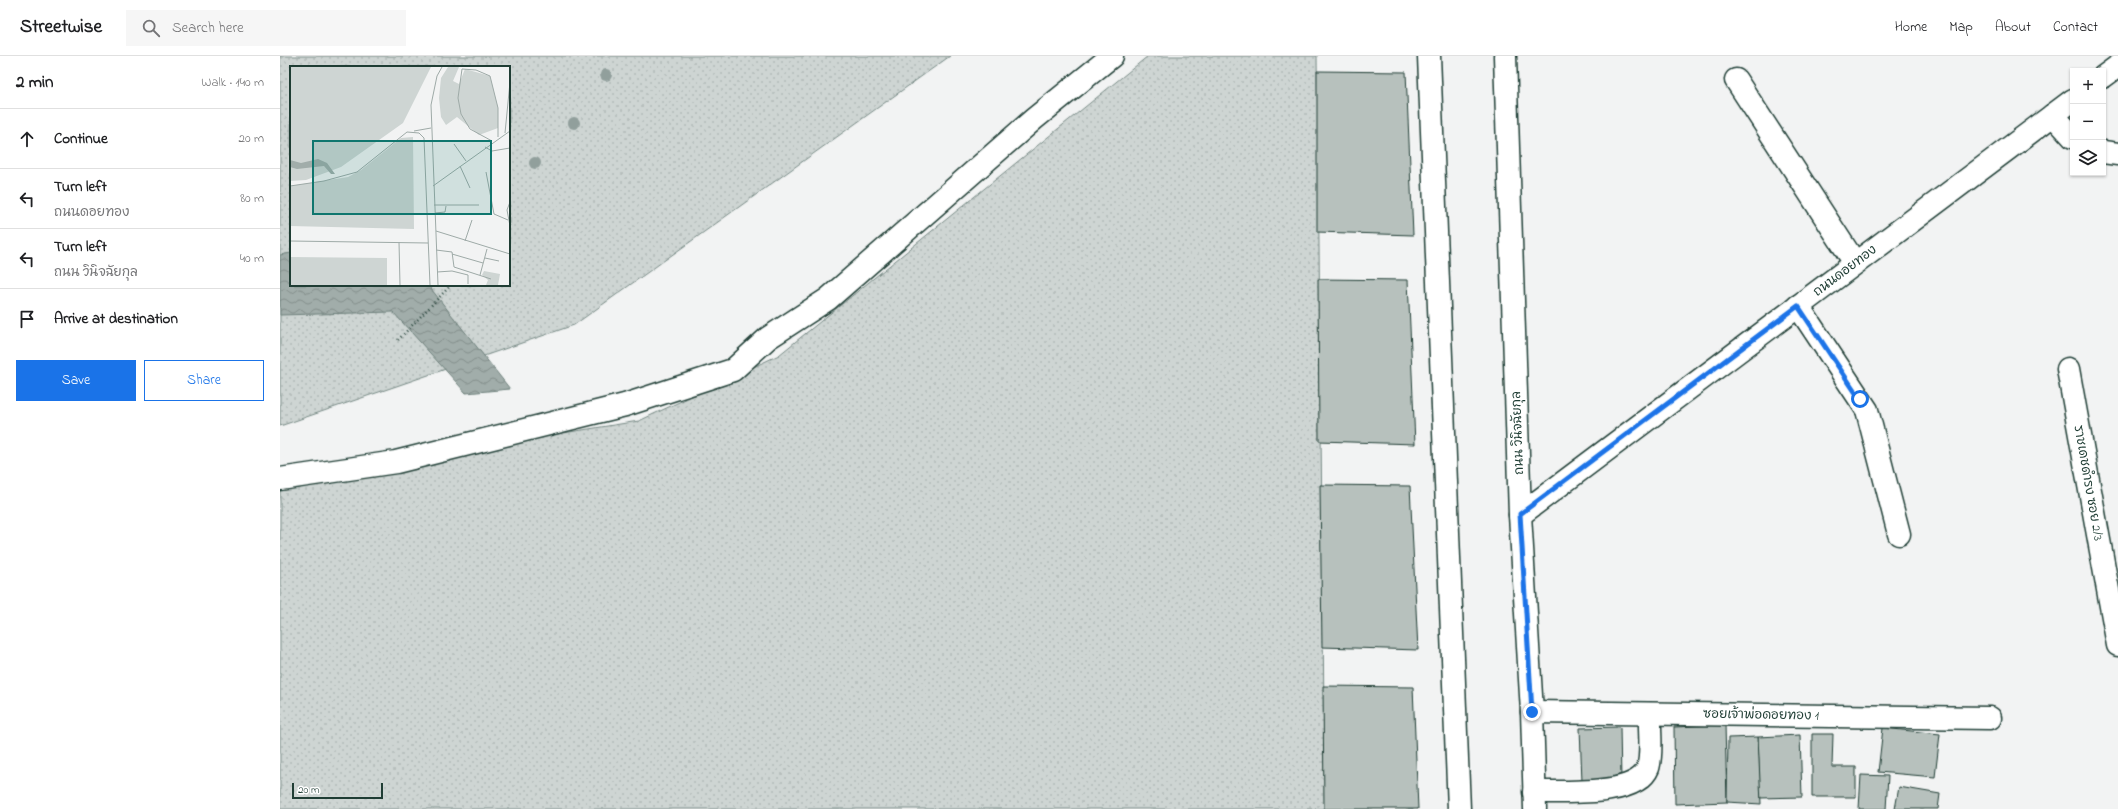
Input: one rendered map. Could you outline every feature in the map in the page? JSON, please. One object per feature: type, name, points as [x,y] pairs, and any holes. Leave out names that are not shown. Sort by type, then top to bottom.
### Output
[{"type":"street","points":[[280,479],[396,462],[625,405],[733,370],[768,338],[828,299],[1034,119],[1112,56]]},
{"type":"street","points":[[1429,56],[1459,809]]},
{"type":"street","name":"ถนน วินิจฉัยกุล","points":[[1505,56],[1520,514],[1532,712],[1535,801]]},
{"type":"street","points":[[2106,75],[2118,66]]},
{"type":"street","points":[[1736,80],[1855,263]]},
{"type":"street","name":"ถนนดอยทอง","points":[[1520,514],[2070,102]]},
{"type":"street","points":[[2053,115],[2070,134]]},
{"type":"street","points":[[2106,152],[2118,154]]},
{"type":"street","points":[[1798,306],[1867,410],[1899,534]]},
{"type":"street","name":"ราชเดชดำรง ซอย 2/3","points":[[2068,369],[2118,645]]},
{"type":"street","name":"ซอยเจ้าพ่อดอยทอง 1","points":[[1532,712],[1990,718]]},
{"type":"street","points":[[1535,801],[1619,789],[1638,781],[1648,769],[1650,725]]},
{"type":"path","points":[[398,340],[450,286]]},
{"type":"shaded area","points":[[280,56],[950,56],[574,325],[280,426]]},
{"type":"shaded area","points":[[1148,56],[1317,56],[1325,809],[280,809],[280,478],[639,421],[779,355]]},
{"type":"water","points":[[290,253],[290,286],[429,286],[510,389],[466,393],[393,312],[280,315],[280,255]]},
{"type":"building","points":[[1317,71],[1406,72],[1413,235],[1317,232]]},
{"type":"building","points":[[1318,279],[1408,280],[1415,444],[1319,441]]},
{"type":"building","points":[[1320,485],[1410,486],[1418,650],[1322,647]]},
{"type":"building","points":[[1323,686],[1413,687],[1418,809],[1324,809]]},
{"type":"building","points":[[1725,725],[1727,802],[1675,804],[1674,727]]},
{"type":"building","points":[[1620,727],[1621,780],[1582,782],[1580,728]]},
{"type":"building","points":[[1883,728],[1940,734],[1935,777],[1878,772]]},
{"type":"building","points":[[1812,734],[1833,734],[1832,767],[1856,767],[1856,797],[1812,797]]},
{"type":"building","points":[[1800,735],[1802,797],[1760,798],[1758,737]]},
{"type":"building","points":[[1758,737],[1761,804],[1727,802],[1728,738]]},
{"type":"building","points":[[1861,775],[1888,776],[1886,809],[1859,809]]},
{"type":"building","points":[[1899,787],[1940,794],[1938,809],[1895,809]]},
{"type":"route","points":[[1532,712],[1520,514],[1798,306],[1860,399]]}]
